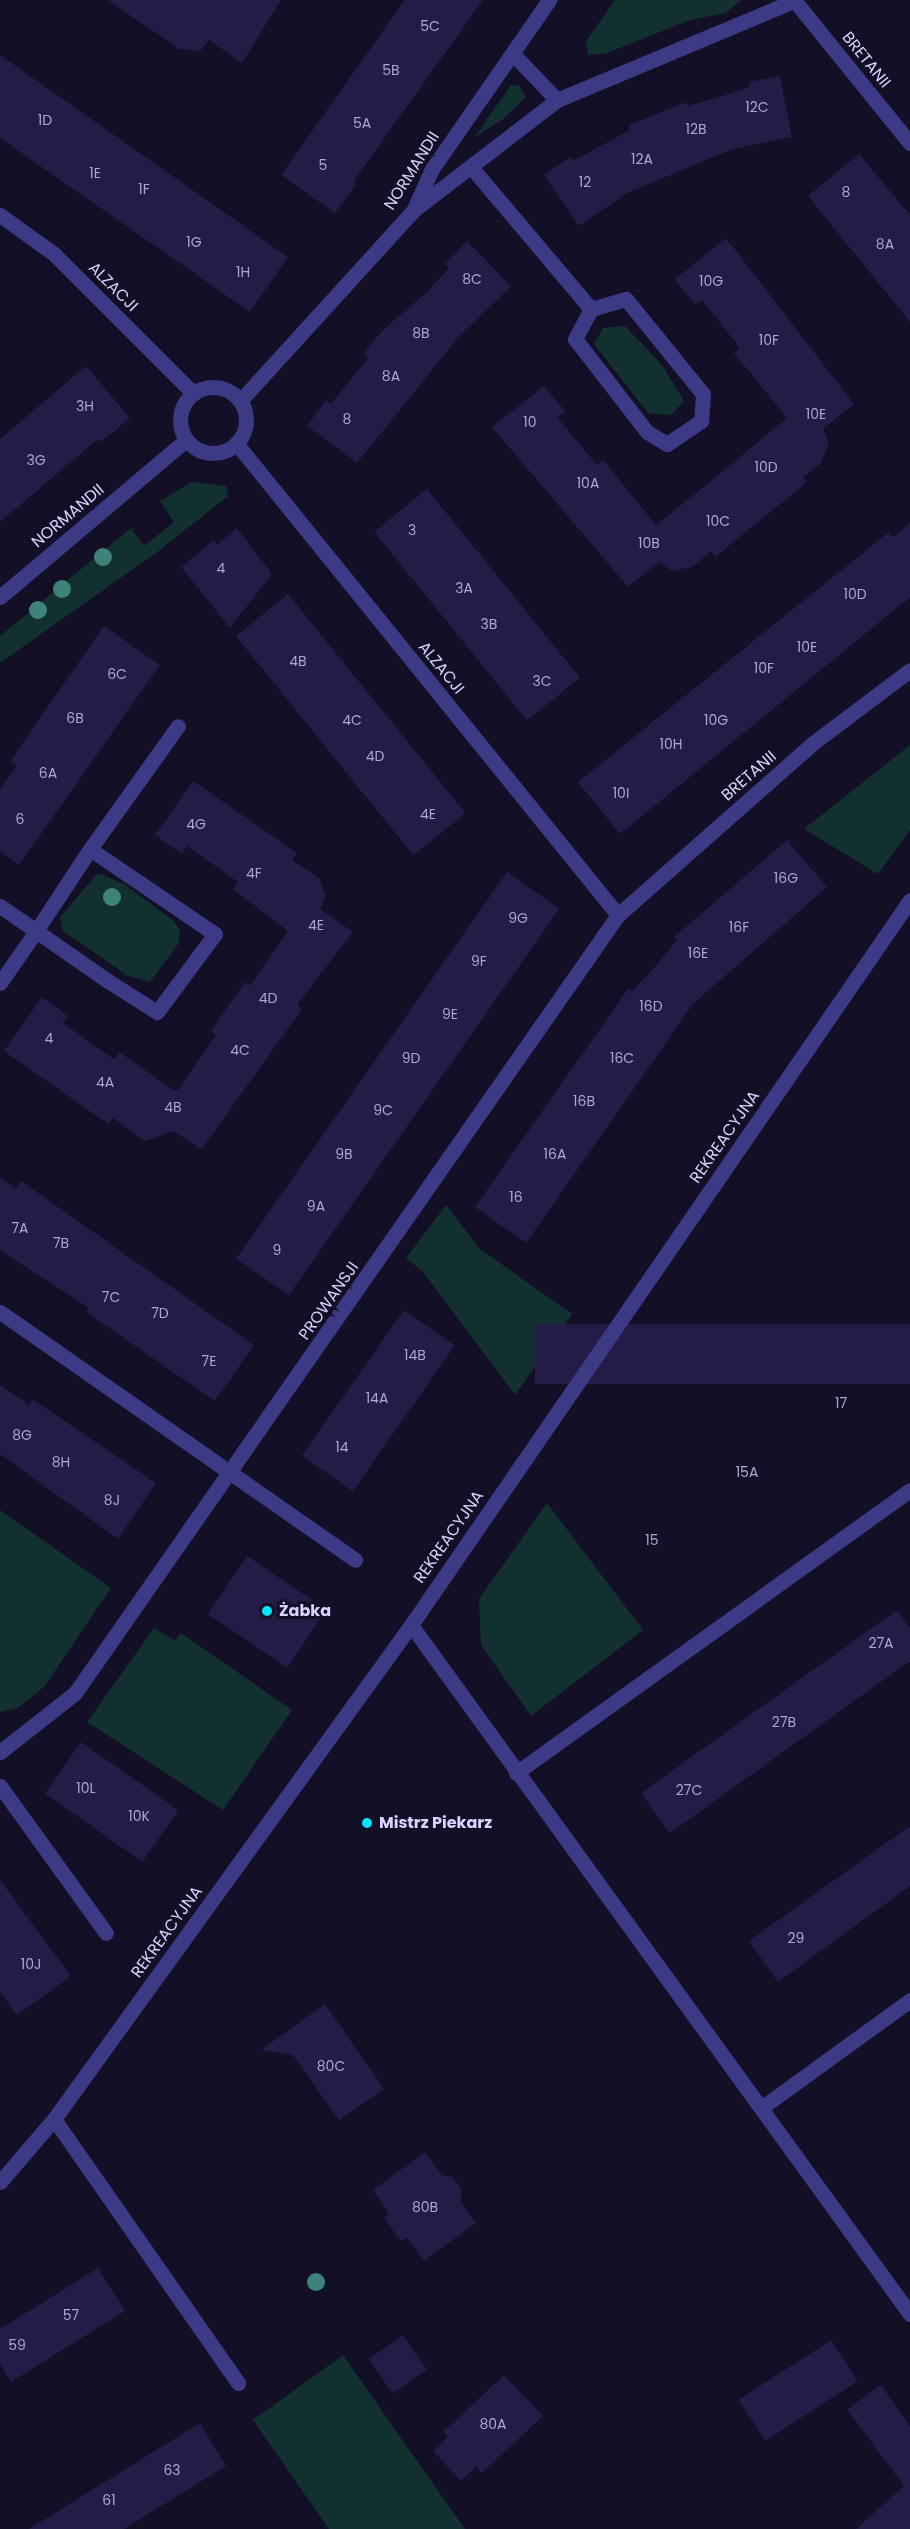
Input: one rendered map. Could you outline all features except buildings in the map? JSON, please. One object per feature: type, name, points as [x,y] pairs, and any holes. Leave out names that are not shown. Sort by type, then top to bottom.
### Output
[{"type":"street","name":"NORMANDII","points":[[240,401],[413,211],[432,170],[549,0]]},
{"type":"street","points":[[413,211],[557,100],[794,0]]},
{"type":"street","name":"BRETANII","points":[[794,0],[910,143]]},
{"type":"street","points":[[513,54],[557,100]]},
{"type":"street","points":[[471,167],[591,309]]},
{"type":"street","name":"ALZACJI","points":[[0,215],[54,254],[193,393]]},
{"type":"street","points":[[626,299],[703,394],[701,421],[667,444],[647,432],[574,339],[591,309],[626,299]]},
{"type":"street","points":[[213,387],[224,388],[240,401],[246,423],[236,443],[216,453],[205,452],[186,440],[179,420],[181,410],[193,393],[213,387]]},
{"type":"street","name":"NORMANDII","points":[[0,597],[186,440]]},
{"type":"street","name":"ALZACJI","points":[[236,443],[618,915]]},
{"type":"street","name":"BRETANII","points":[[618,915],[813,743],[910,670]]},
{"type":"street","points":[[0,983],[90,849],[178,726]]},
{"type":"street","points":[[0,906],[157,1012],[215,934],[90,849]]},
{"type":"street","name":"REKREACYJNA","points":[[0,2182],[54,2119],[411,1625],[910,900]]},
{"type":"street","name":"PROWANSJI","points":[[0,1752],[75,1693],[232,1474],[618,915]]},
{"type":"street","points":[[0,1312],[355,1560]]},
{"type":"street","points":[[516,1773],[910,1490]]},
{"type":"street","points":[[411,1625],[910,2314]]},
{"type":"street","points":[[0,1786],[106,1933]]},
{"type":"street","points":[[761,2108],[910,2000]]},
{"type":"street","points":[[54,2119],[238,2383]]},
{"type":"green space","points":[[615,0],[741,0],[726,13],[690,20],[607,53],[588,55],[586,41]]},
{"type":"green space","points":[[511,85],[519,86],[526,97],[503,119],[475,137]]},
{"type":"green space","points":[[625,326],[662,365],[684,401],[671,415],[648,413],[594,344],[603,328]]},
{"type":"green space","points":[[192,482],[226,486],[228,496],[160,550],[0,663],[0,636],[131,528],[144,546],[174,522],[160,501]]},
{"type":"green space","points":[[910,745],[910,830],[878,874],[804,829]]},
{"type":"green space","points":[[98,873],[124,884],[174,921],[180,931],[179,943],[150,982],[128,976],[63,931],[60,917]]},
{"type":"green space","points":[[446,1205],[480,1249],[572,1314],[515,1395],[423,1272],[406,1258]]},
{"type":"green space","points":[[547,1503],[643,1630],[531,1716],[481,1645],[479,1599]]},
{"type":"green space","points":[[0,1510],[111,1588],[44,1687],[18,1708],[0,1712]]},
{"type":"green space","points":[[154,1628],[174,1640],[181,1633],[292,1710],[223,1810],[87,1722]]},
{"type":"green space","points":[[343,2355],[465,2529],[329,2529],[253,2420]]},
{"type":"place","name":"Żabka","points":[[267,1611]]},
{"type":"place","name":"Mistrz Piekarz","points":[[367,1823]]}]
